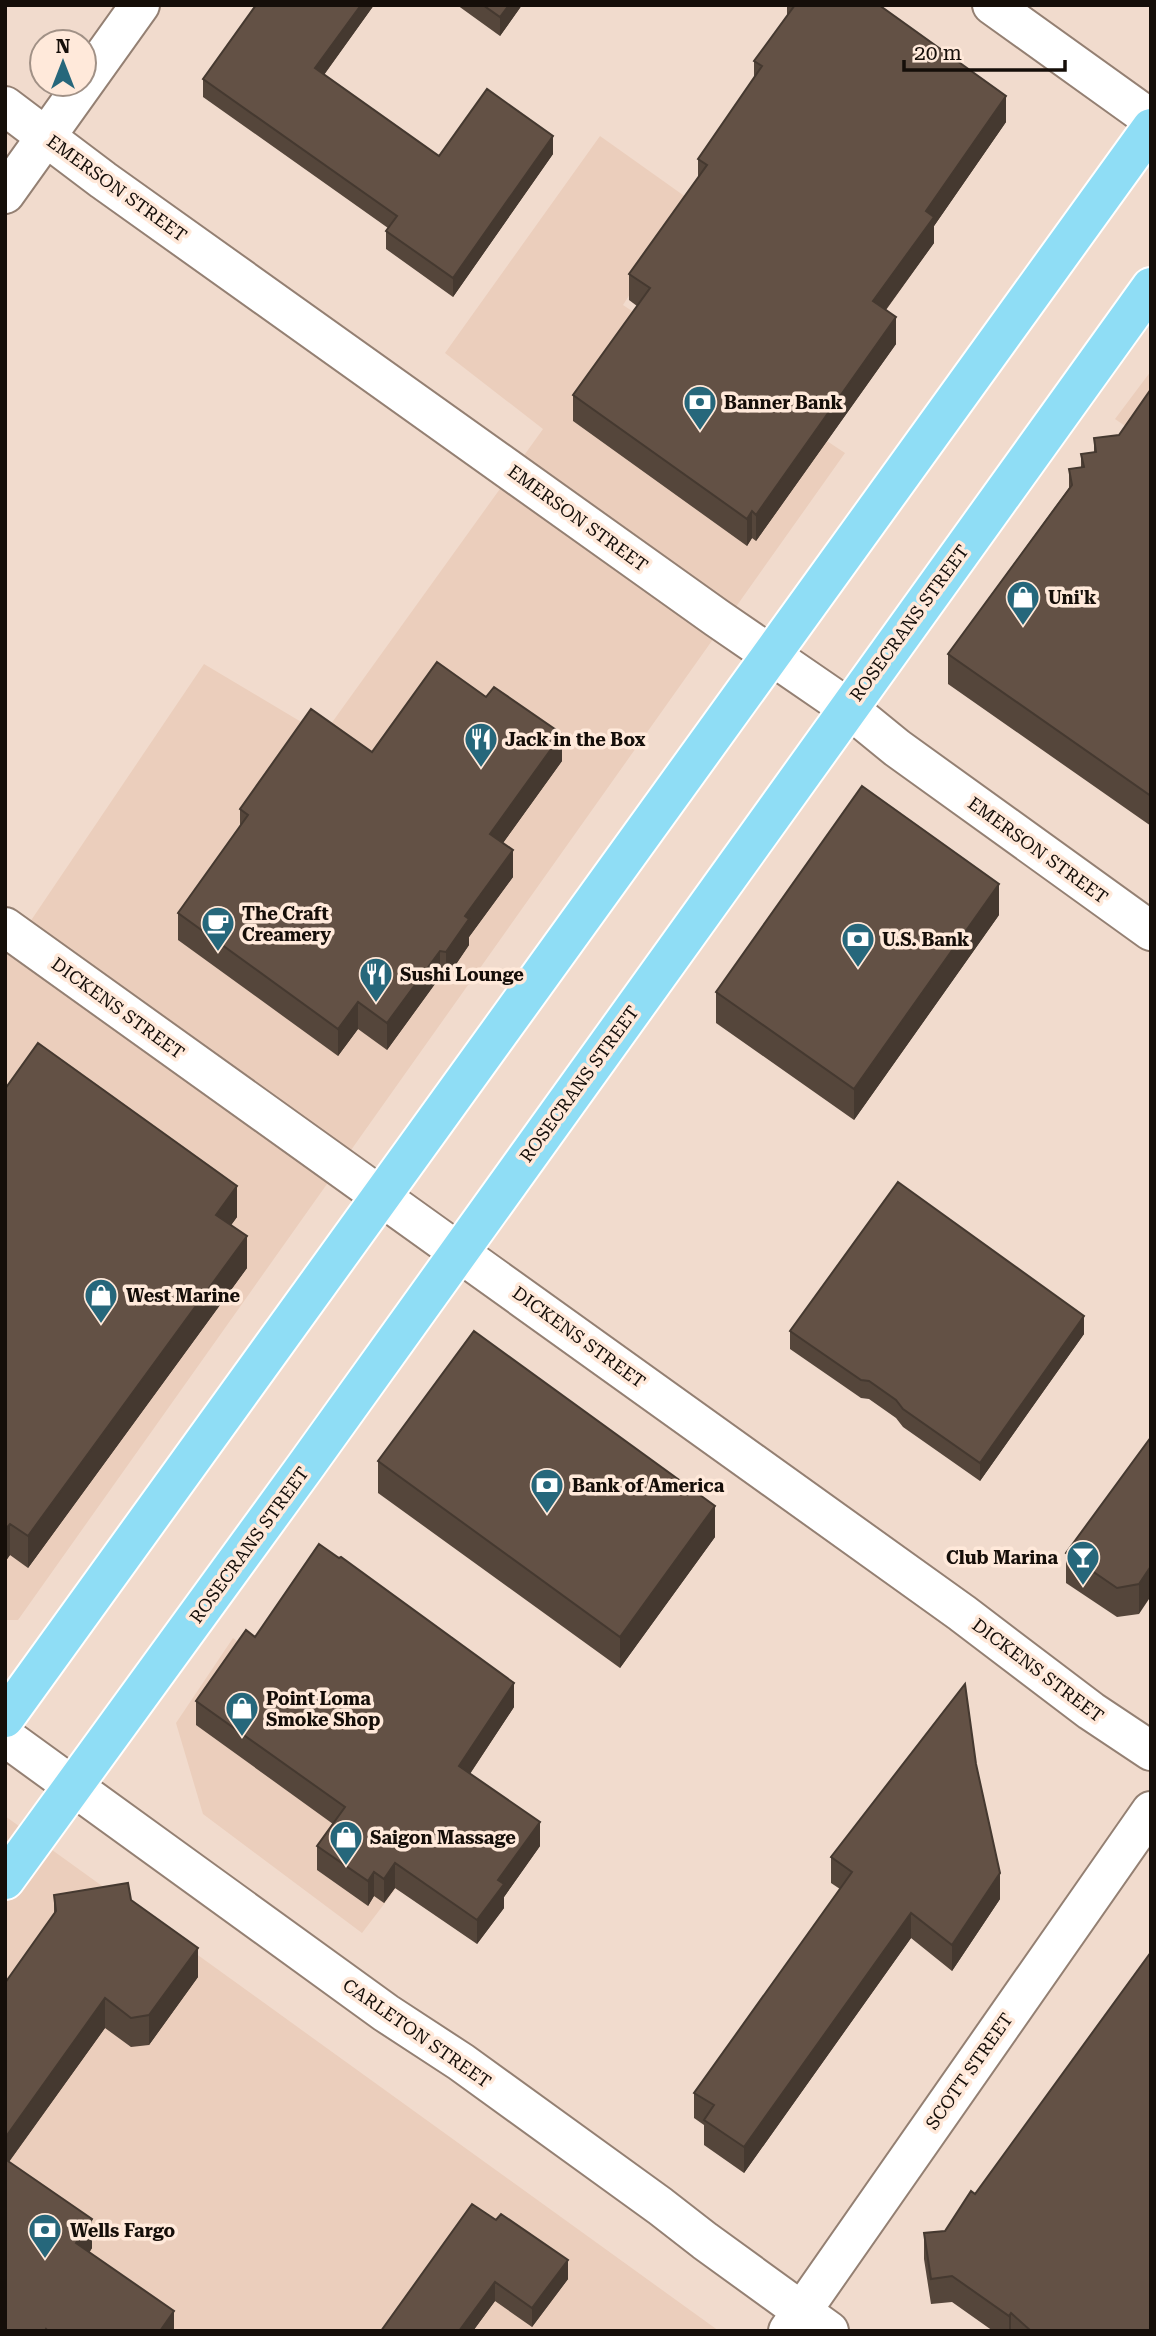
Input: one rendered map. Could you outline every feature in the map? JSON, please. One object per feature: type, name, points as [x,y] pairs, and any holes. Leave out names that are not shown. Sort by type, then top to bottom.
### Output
[{"type":"main road","points":[[5,1718],[1151,128]]},
{"type":"main road","name":"ROSECRANS STREET","points":[[5,1880],[1151,287]]},
{"type":"street","points":[[5,194],[140,5]]},
{"type":"street","points":[[992,5],[1151,119]]},
{"type":"street","name":"EMERSON STREET","points":[[5,106],[114,188],[848,708],[897,748],[1151,931]]},
{"type":"street","name":"DICKENS STREET","points":[[5,927],[962,1613],[1090,1711],[1151,1751]]},
{"type":"street","name":"CARLETON STREET","points":[[5,1737],[386,2013],[461,2062],[806,2324]]},
{"type":"street","name":"SCOTT STREET","points":[[806,2324],[1151,1811]]},
{"type":"shaded area","points":[[600,136],[690,200],[623,305],[845,453],[18,1620],[5,1620],[5,959],[204,664],[323,735],[543,429],[445,353]]},
{"type":"shaded area","points":[[1151,371],[1151,444],[1115,419]]},
{"type":"shaded area","points":[[233,1638],[462,1802],[362,1933],[203,1814],[176,1723]]},
{"type":"shaded area","points":[[5,1816],[719,2331],[5,2331]]},
{"type":"building","points":[[256,5],[361,5],[315,68],[439,156],[487,89],[553,136],[453,278],[386,231],[397,216],[203,79]]},
{"type":"building","points":[[483,5],[509,5],[500,17]]},
{"type":"building","points":[[795,5],[879,5],[1006,96],[926,211],[934,217],[873,301],[896,317],[756,515],[752,511],[747,519],[573,395],[650,288],[629,274],[707,165],[698,159],[762,66],[754,61]]},
{"type":"building","points":[[1151,389],[1151,796],[948,654],[1072,485],[1069,469],[1084,467],[1081,454],[1096,452],[1094,438],[1119,435]]},
{"type":"building","points":[[437,662],[486,697],[494,687],[562,734],[490,834],[513,850],[465,916],[469,919],[446,952],[440,951],[387,1023],[358,1002],[338,1029],[178,913],[248,815],[240,809],[311,709],[372,752]]},
{"type":"building","name":"U.S. Bank","points":[[862,786],[999,884],[854,1089],[716,992]]},
{"type":"building","name":"West Marine","points":[[38,1043],[237,1186],[216,1215],[247,1236],[28,1536],[10,1524],[5,1530],[5,1089]]},
{"type":"building","points":[[898,1182],[1084,1316],[980,1463],[903,1409],[896,1400],[869,1381],[861,1380],[790,1331]]},
{"type":"building","name":"Bank of America","points":[[474,1331],[715,1506],[620,1637],[378,1461]]},
{"type":"building","points":[[1151,1437],[1151,1566],[1139,1584],[1117,1588],[1066,1553]]},
{"type":"building","points":[[319,1544],[341,1557],[514,1683],[459,1766],[540,1822],[498,1880],[504,1884],[477,1920],[395,1863],[384,1879],[374,1872],[368,1881],[317,1846],[345,1807],[196,1701],[246,1630],[255,1637]]},
{"type":"building","points":[[965,1684],[976,1764],[1000,1873],[952,1945],[911,1913],[744,2147],[704,2120],[714,2105],[694,2093],[852,1872],[831,1857]]},
{"type":"building","points":[[128,1883],[131,1900],[198,1948],[149,2015],[131,2018],[105,1998],[5,2138],[5,1983],[56,1911],[54,1895]]},
{"type":"building","points":[[1151,1952],[1151,2331],[1031,2331],[1011,2313],[1009,2316],[952,2276],[931,2279],[924,2233],[945,2231],[971,2191],[975,2194]]},
{"type":"building","name":"Wells Fargo","points":[[5,2159],[92,2219],[76,2243],[174,2311],[160,2331],[5,2331]]},
{"type":"building","points":[[472,2204],[496,2220],[501,2214],[568,2260],[532,2308],[495,2282],[459,2331],[381,2331]]},
{"type":"place","name":"Banner Bank","points":[[700,432]]},
{"type":"place","name":"Uni'k","points":[[1023,627]]},
{"type":"place","name":"Jack in the Box","points":[[481,769]]},
{"type":"place","name":"The Craft Creamery","points":[[218,953]]},
{"type":"place","name":"U.S. Bank","points":[[858,969]]},
{"type":"place","name":"Sushi Lounge","points":[[376,1004]]},
{"type":"place","name":"West Marine","points":[[101,1325]]},
{"type":"place","name":"Bank of America","points":[[547,1515]]},
{"type":"place","name":"Club Marina","points":[[1083,1587]]},
{"type":"place","name":"Point Loma Smoke Shop","points":[[242,1738]]},
{"type":"place","name":"Saigon Massage","points":[[346,1867]]},
{"type":"place","name":"Wells Fargo","points":[[45,2260]]}]
